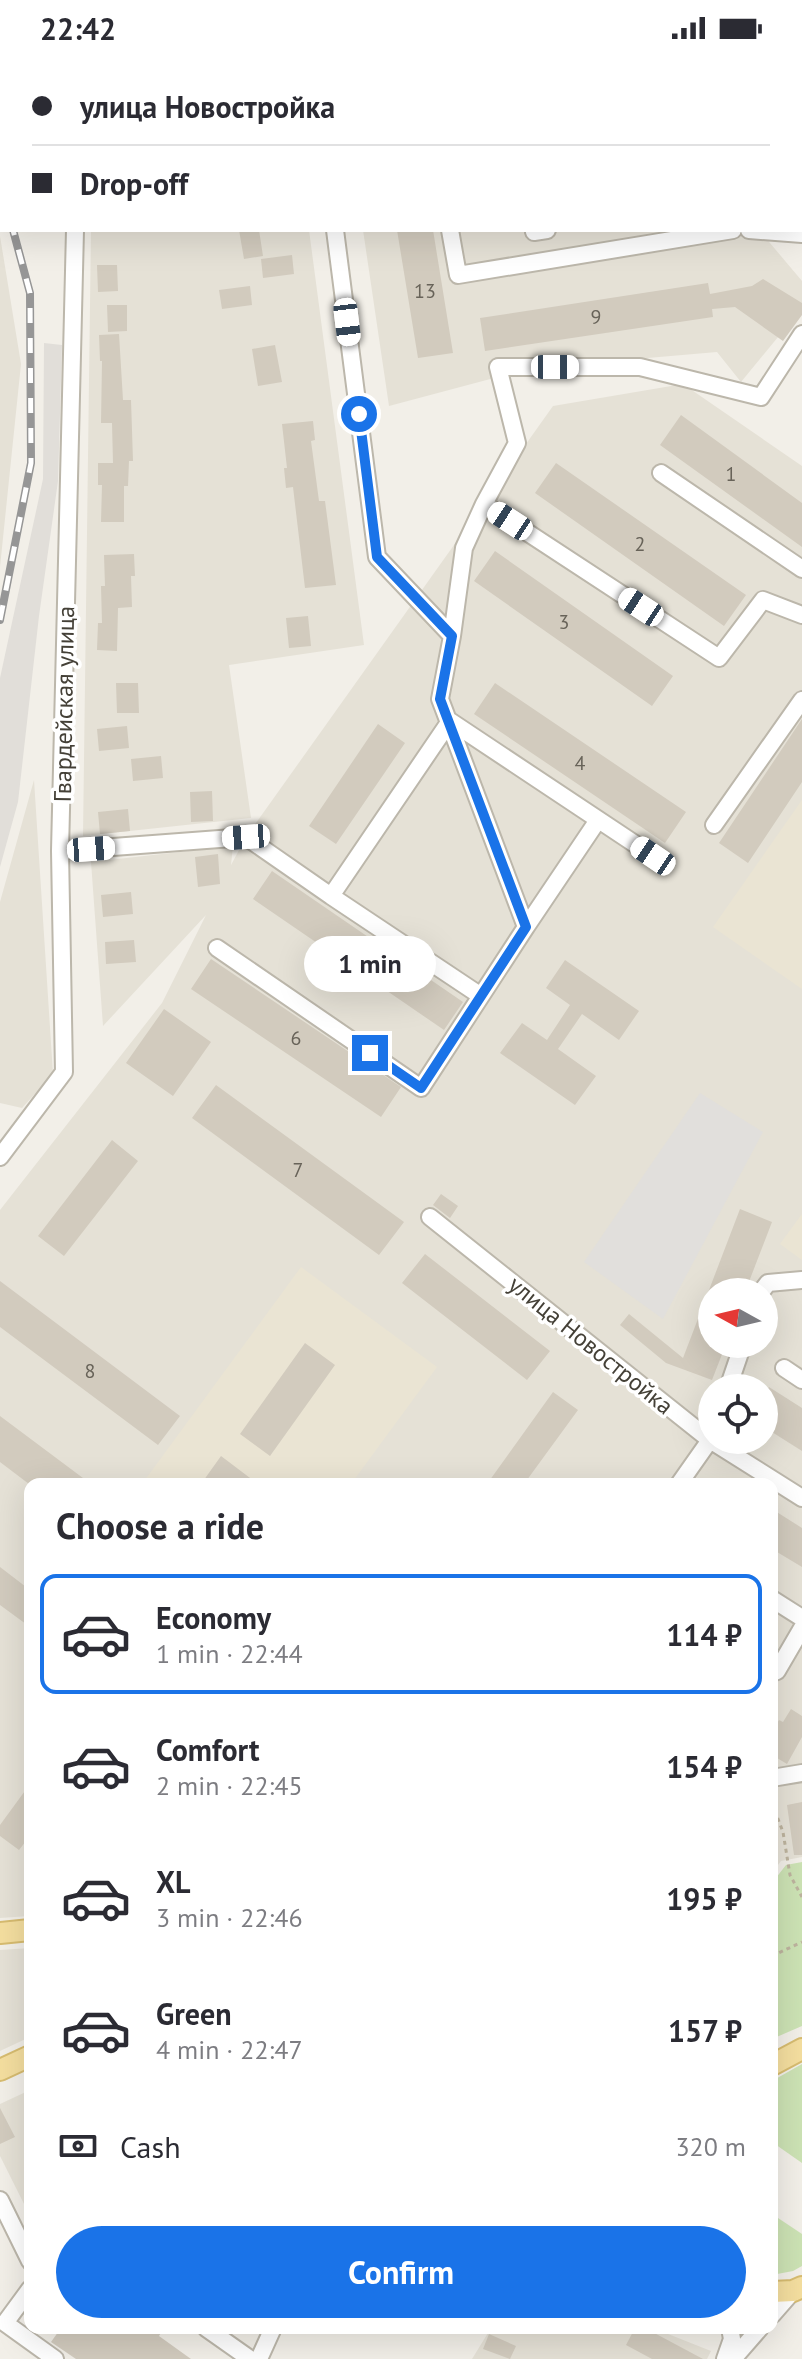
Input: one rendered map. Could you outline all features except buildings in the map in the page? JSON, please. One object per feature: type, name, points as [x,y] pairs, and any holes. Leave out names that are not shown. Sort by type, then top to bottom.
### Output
[{"type":"main road","points":[[0,1933],[24,1931]]},
{"type":"main road","points":[[778,2062],[802,2049]]},
{"type":"main road","points":[[0,2070],[24,2059]]},
{"type":"street","name":"Гвардейская улица","points":[[0,1157],[64,1072],[60,851],[75,232]]},
{"type":"street","points":[[335,232],[377,557],[452,636]]},
{"type":"street","points":[[450,232],[458,275],[721,232]]},
{"type":"street","points":[[776,232],[802,234]]},
{"type":"street","points":[[526,927],[440,699],[464,548],[517,443],[498,367],[640,367],[761,397],[802,334]]},
{"type":"street","points":[[661,473],[802,569]]},
{"type":"street","points":[[484,504],[719,658],[763,600],[802,615]]},
{"type":"street","points":[[714,825],[802,700]]},
{"type":"street","points":[[331,896],[450,721]]},
{"type":"street","points":[[450,721],[653,856]]},
{"type":"street","points":[[217,948],[421,1088],[598,820]]},
{"type":"street","points":[[60,851],[246,837],[481,996]]},
{"type":"street","name":"улица Новостройка","points":[[430,1217],[698,1427]]},
{"type":"street","points":[[778,1282],[802,1280]]},
{"type":"street","points":[[784,1368],[802,1380]]},
{"type":"street","points":[[683,1478],[699,1454]]},
{"type":"street","name":"улица Новостройка","points":[[736,1454],[772,1478]]},
{"type":"street","name":"улица Новостройка","points":[[778,1482],[802,1498]]},
{"type":"street","points":[[778,1603],[802,1618]]},
{"type":"street","points":[[778,1669],[802,1628]]},
{"type":"street","points":[[778,1777],[802,1773]]},
{"type":"street","points":[[0,2200],[24,2249]]},
{"type":"street","points":[[778,2308],[792,2291]]},
{"type":"street","points":[[24,2297],[5,2323],[55,2359]]},
{"type":"street","points":[[215,2334],[250,2359]]},
{"type":"street","points":[[259,2359],[270,2334]]},
{"type":"street","points":[[725,2359],[731,2334]]},
{"type":"street","points":[[733,2359],[755,2334]]},
{"type":"path","points":[[778,1819],[790,1875],[802,1897]]},
{"type":"path","points":[[778,1953],[802,1942]]},
{"type":"shaded area","points":[[91,232],[309,232],[364,645],[229,665],[251,818],[83,836]]},
{"type":"shaded area","points":[[363,232],[761,232],[802,281],[802,308],[741,382],[717,352],[532,368],[389,406]]},
{"type":"shaded area","points":[[0,236],[21,364],[0,567]]},
{"type":"shaded area","points":[[44,343],[62,345],[58,481],[18,802],[0,867],[0,678],[43,479]]},
{"type":"shaded area","points":[[683,384],[802,466],[802,1857],[781,1861],[778,1865],[778,1478],[24,1478],[24,1916],[0,1918],[0,1210],[162,1003],[206,915],[103,1026],[91,862],[233,846],[231,865],[246,837],[553,406]]},
{"type":"shaded area","points":[[34,780],[53,1074],[22,1108],[0,1103],[0,902]]},
{"type":"shaded area","points":[[802,800],[802,989],[713,927]]},
{"type":"shaded area","points":[[700,1093],[763,1132],[663,1319],[584,1262]]},
{"type":"shaded area","points":[[802,1214],[802,1260],[780,1244]]},
{"type":"shaded area","points":[[301,1267],[437,1367],[355,1478],[146,1478]]},
{"type":"shaded area","points":[[24,1948],[24,2040],[0,2051],[0,1950]]},
{"type":"shaded area","points":[[24,2093],[24,2204],[0,2156],[0,2104]]},
{"type":"shaded area","points":[[487,2334],[668,2334],[711,2351],[707,2359],[472,2359]]},
{"type":"green space","points":[[802,1862],[802,2026],[778,2036],[778,1875],[786,1865]]},
{"type":"green space","points":[[802,2064],[802,2163],[778,2146],[778,2078]]},
{"type":"green space","points":[[778,2218],[802,2234],[802,2266],[778,2274]]},
{"type":"railway","points":[[0,620],[31,463],[30,293],[14,232]]},
{"type":"route","points":[[359,414],[377,557],[452,636],[440,699],[526,927],[421,1088],[370,1053]]}]
